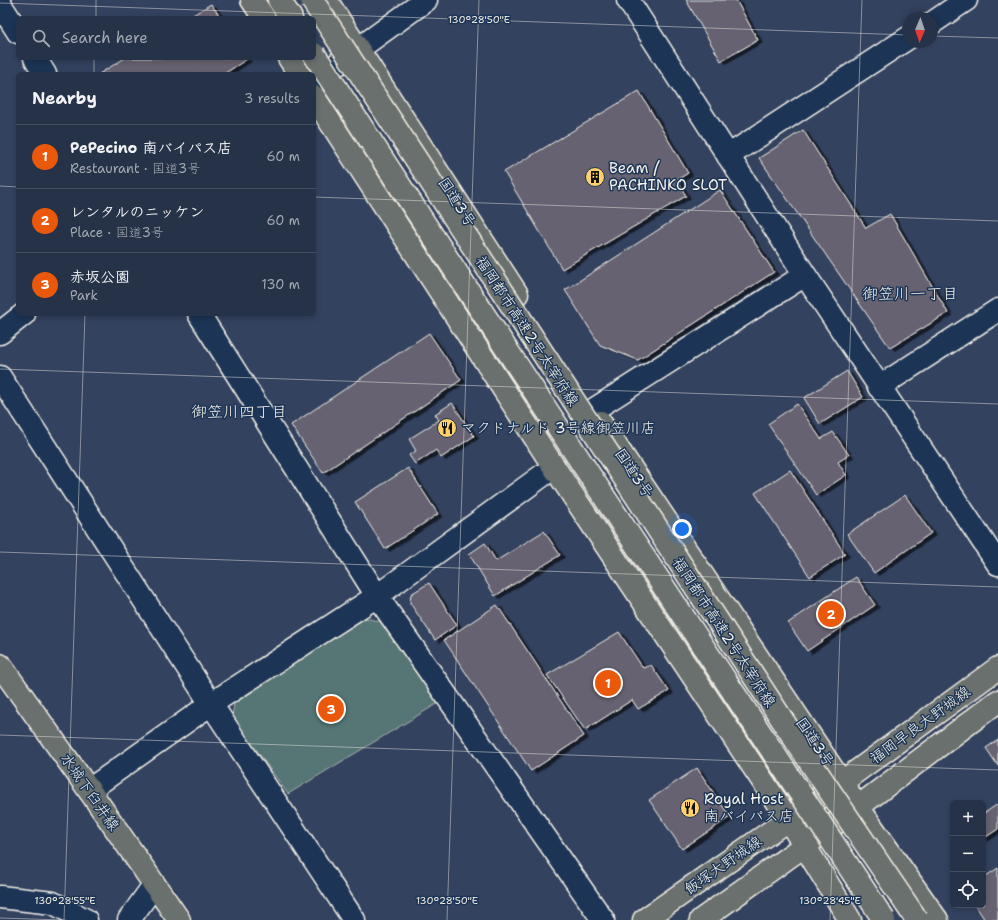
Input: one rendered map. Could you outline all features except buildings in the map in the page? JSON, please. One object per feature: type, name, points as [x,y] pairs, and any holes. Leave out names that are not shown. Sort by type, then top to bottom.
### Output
[{"type":"main road","points":[[252,0],[263,16]]},
{"type":"main road","points":[[279,0],[290,16]]},
{"type":"main road","name":"福岡都市高速2号太宰府線","points":[[312,0],[804,753],[917,920]]},
{"type":"main road","name":"国道3号","points":[[326,0],[593,410],[858,807],[937,920]]},
{"type":"main road","name":"福岡都市高速2号太宰府線","points":[[316,57],[513,360],[884,920]]},
{"type":"main road","points":[[290,60],[298,72]]},
{"type":"main road","points":[[316,100],[554,467],[788,820],[850,920]]},
{"type":"main road","name":"水城下臼井線","points":[[0,665],[179,920]]},
{"type":"main road","name":"福岡早良大野城線","points":[[842,782],[998,668]]},
{"type":"main road","name":"福岡早良大野城線","points":[[858,807],[998,701]]},
{"type":"main road","name":"飯塚大野城線","points":[[644,920],[842,782]]},
{"type":"main road","name":"飯塚大野城線","points":[[701,920],[858,807]]},
{"type":"street","points":[[316,80],[426,0]]},
{"type":"street","points":[[628,0],[805,275],[998,564]]},
{"type":"street","points":[[938,19],[966,0]]},
{"type":"street","points":[[0,4],[16,29]]},
{"type":"street","points":[[728,156],[902,42]]},
{"type":"street","points":[[36,60],[44,72]]},
{"type":"street","points":[[593,410],[805,275]]},
{"type":"street","points":[[879,387],[998,310]]},
{"type":"street","points":[[0,333],[21,316]]},
{"type":"street","points":[[200,316],[377,596],[603,920]]},
{"type":"street","points":[[0,377],[210,704],[354,920]]},
{"type":"street","points":[[89,790],[210,704],[377,596],[554,467]]},
{"type":"street","points":[[129,920],[154,885]]},
{"type":"street","points":[[0,897],[53,903],[86,920]]},
{"type":"green space","points":[[366,618],[386,623],[440,702],[288,794],[232,716],[235,699]]},
{"type":"place","name":"Beam / PACHINKO SLOT","points":[[595,177]]},
{"type":"place","name":"マクドナルド 3号線御笠川店","points":[[447,428]]},
{"type":"place","name":"レンタルのニッケン","points":[[831,614]]},
{"type":"place","name":"PePecino 南バイパス店","points":[[608,683]]},
{"type":"place","name":"赤坂公園","points":[[331,709]]},
{"type":"place","name":"Royal Host 南バイパス店","points":[[690,808]]},
{"type":"district","name":"御笠川一丁目","points":[[910,293]]},
{"type":"district","name":"御笠川四丁目","points":[[239,411]]}]
